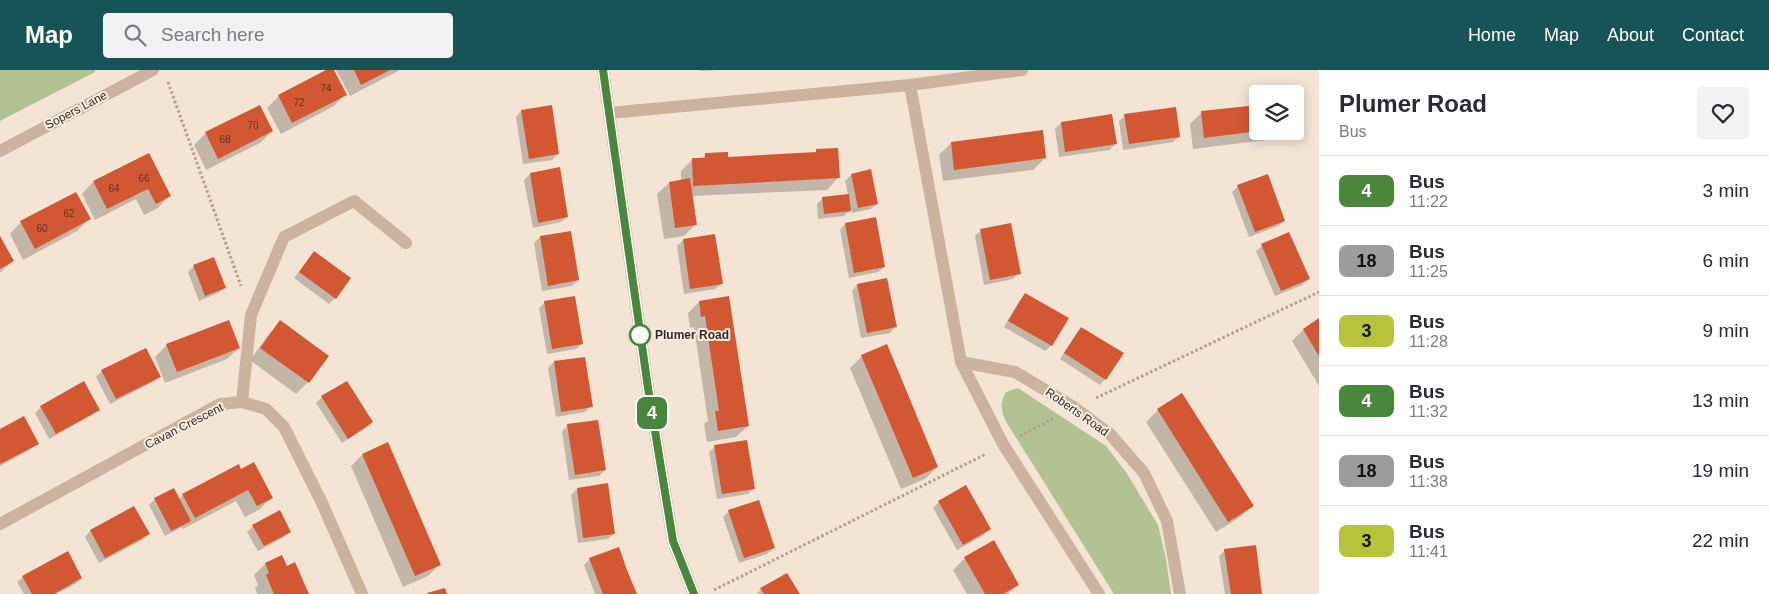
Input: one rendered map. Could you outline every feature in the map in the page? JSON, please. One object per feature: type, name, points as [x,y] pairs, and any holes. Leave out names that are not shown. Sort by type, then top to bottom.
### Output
[{"type":"street","name":"Sopers Lane","points":[[0,151],[153,70]]},
{"type":"street","points":[[603,70],[648,388],[673,541],[694,594]]},
{"type":"street","points":[[609,113],[910,85],[1022,70]]},
{"type":"street","points":[[910,85],[962,362],[1003,444],[1099,594]]},
{"type":"street","points":[[242,402],[251,315],[284,237],[354,201],[406,243]]},
{"type":"street","name":"Roberts Road","points":[[962,362],[1015,372],[1075,408],[1110,434],[1144,473],[1167,521],[1180,594]]},
{"type":"street","name":"Cavan Crescent","points":[[0,524],[220,404],[242,402],[266,409],[284,427],[322,503],[362,594]]},
{"type":"path","points":[[167,79],[251,315]]},
{"type":"green space","points":[[0,70],[95,70],[95,72],[0,121]]},
{"type":"green space","points":[[1018,388],[1106,446],[1126,472],[1158,525],[1166,559],[1171,594],[1114,594],[1005,420],[1002,406],[1004,396],[1006,392]]},
{"type":"building","points":[[326,70],[334,70],[347,95],[292,123],[278,95]]},
{"type":"building","points":[[354,70],[390,70],[361,85]]},
{"type":"building","points":[[260,105],[273,131],[218,159],[205,132]]},
{"type":"building","points":[[552,105],[559,154],[529,159],[521,110]]},
{"type":"building","points":[[1249,106],[1249,132],[1204,138],[1201,111]]},
{"type":"building","points":[[1176,107],[1180,137],[1129,144],[1124,114]]},
{"type":"building","points":[[1112,114],[1117,144],[1065,152],[1061,122]]},
{"type":"building","points":[[1043,130],[1046,158],[954,170],[951,142]]},
{"type":"building","points":[[838,148],[840,178],[693,186],[692,158],[705,158],[705,153],[728,152],[728,157],[816,152],[816,149]]},
{"type":"building","points":[[149,153],[171,196],[156,204],[148,189],[107,209],[93,181]]},
{"type":"building","points":[[560,167],[568,217],[538,223],[530,173]]},
{"type":"building","points":[[871,169],[878,204],[858,208],[851,174]]},
{"type":"building","points":[[1268,174],[1285,221],[1255,232],[1237,185]]},
{"type":"building","points":[[690,178],[697,225],[675,228],[669,182]]},
{"type":"building","points":[[76,192],[91,219],[35,249],[20,221]]},
{"type":"building","points":[[849,194],[851,211],[824,214],[822,197]]},
{"type":"building","points":[[876,217],[885,267],[854,273],[845,223]]},
{"type":"building","points":[[1011,223],[1021,274],[990,280],[980,229]]},
{"type":"building","points":[[571,231],[579,280],[548,286],[540,236]]},
{"type":"building","points":[[1289,232],[1310,279],[1281,291],[1261,244]]},
{"type":"building","points":[[715,234],[723,284],[690,289],[683,239]]},
{"type":"building","points":[[0,236],[14,261],[0,269]]},
{"type":"building","points":[[314,251],[351,278],[336,299],[299,272]]},
{"type":"building","points":[[214,257],[226,288],[205,296],[193,265]]},
{"type":"building","points":[[887,278],[897,327],[867,333],[857,284]]},
{"type":"building","points":[[1025,293],[1069,318],[1052,346],[1008,321]]},
{"type":"building","points":[[575,296],[583,344],[552,349],[544,301]]},
{"type":"building","points":[[729,296],[749,426],[718,431],[715,411],[719,411],[705,316],[701,317],[699,301]]},
{"type":"building","points":[[1319,318],[1319,356],[1303,329]]},
{"type":"building","points":[[229,320],[240,348],[177,372],[166,344]]},
{"type":"building","points":[[280,320],[329,356],[309,383],[260,348]]},
{"type":"building","points":[[1081,327],[1124,353],[1106,380],[1064,353]]},
{"type":"building","points":[[887,344],[938,467],[913,478],[861,355]]},
{"type":"building","points":[[146,348],[161,377],[116,399],[101,370]]},
{"type":"building","points":[[585,357],[593,407],[561,412],[554,361]]},
{"type":"building","points":[[84,381],[100,410],[56,434],[40,406]]},
{"type":"building","points":[[347,381],[373,422],[348,439],[321,396]]},
{"type":"building","points":[[1182,393],[1254,506],[1228,522],[1157,409]]},
{"type":"building","points":[[24,416],[39,444],[0,464],[0,429]]},
{"type":"building","points":[[598,420],[606,470],[575,475],[567,424]]},
{"type":"building","points":[[747,440],[755,489],[722,494],[714,445]]},
{"type":"building","points":[[388,442],[441,565],[415,576],[362,454]]},
{"type":"building","points":[[254,462],[273,498],[257,506],[248,490],[195,518],[182,494],[239,464],[241,469]]},
{"type":"building","points":[[608,483],[615,534],[583,538],[577,488]]},
{"type":"building","points":[[966,485],[991,529],[963,545],[938,501]]},
{"type":"building","points":[[174,488],[191,521],[171,531],[154,498]]},
{"type":"building","points":[[759,500],[775,548],[744,558],[728,510]]},
{"type":"building","points":[[134,506],[150,534],[105,558],[90,530]]},
{"type":"building","points":[[280,510],[291,532],[264,546],[252,525]]},
{"type":"building","points":[[994,540],[1019,585],[1003,594],[985,594],[964,557]]},
{"type":"building","points":[[1256,545],[1262,594],[1231,594],[1224,549]]},
{"type":"building","points":[[619,547],[637,594],[603,594],[589,558]]},
{"type":"building","points":[[68,551],[82,578],[54,594],[32,594],[22,576]]},
{"type":"building","points":[[282,555],[287,566],[295,562],[309,594],[274,594],[266,575],[269,573],[265,563]]},
{"type":"building","points":[[787,573],[800,594],[764,594],[760,588]]},
{"type":"building","points":[[445,588],[447,594],[427,594],[427,593]]},
{"type":"bus line","name":"4","points":[[603,70],[648,388],[673,541],[694,594]]},
{"type":"place","name":"Plumer Road","points":[[640,335]]}]
